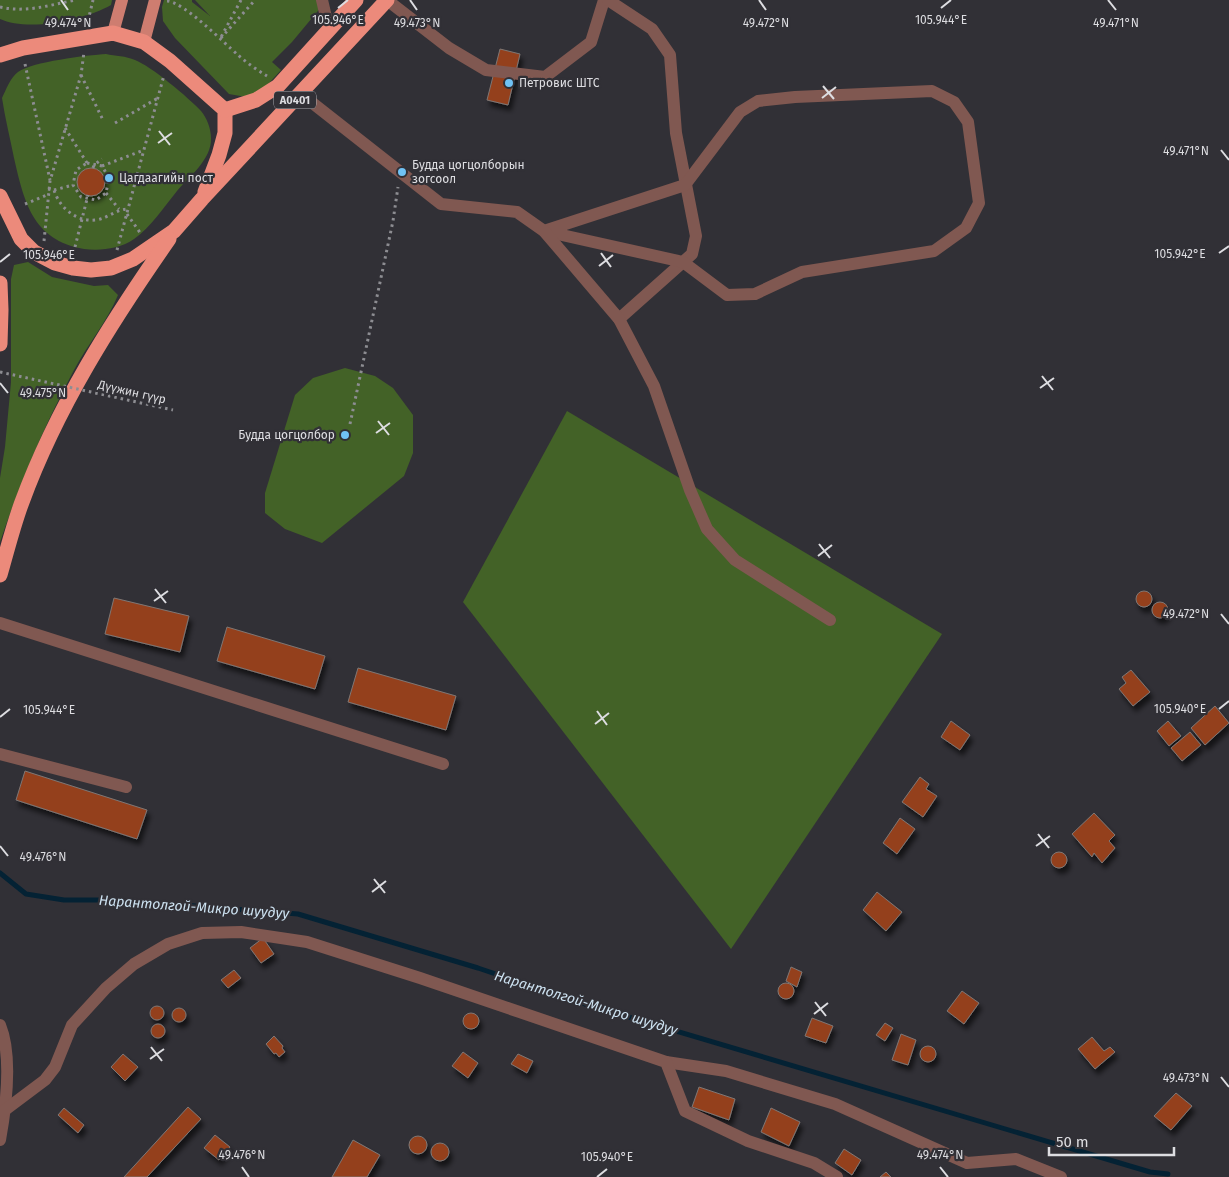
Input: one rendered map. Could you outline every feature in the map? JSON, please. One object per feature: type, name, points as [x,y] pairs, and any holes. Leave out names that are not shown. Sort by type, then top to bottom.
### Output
[{"type":"highway","name":"A0401","points":[[202,199],[219,155],[225,133],[225,110],[256,100],[278,86],[356,0]]},
{"type":"highway","name":"A0401","points":[[0,575],[22,502],[57,419],[79,377],[122,306],[174,231],[387,0]]},
{"type":"highway","points":[[0,55],[23,48],[113,33],[144,42],[170,61],[225,110]]},
{"type":"highway","name":"A0401","points":[[0,196],[22,239],[34,252],[55,263],[73,268],[91,270],[111,268],[134,259],[174,231]]},
{"type":"highway","points":[[0,283],[0,344]]},
{"type":"main road","points":[[113,33],[122,0]]},
{"type":"main road","points":[[144,42],[155,0]]},
{"type":"lane","points":[[322,0],[329,30]]},
{"type":"lane","points":[[387,0],[449,48],[486,70],[544,77],[591,42],[606,0],[652,29],[670,55],[676,134],[696,236],[692,254],[619,319]]},
{"type":"lane","points":[[932,91],[954,102],[968,122],[979,203],[966,228],[934,251],[802,272],[756,294],[727,295],[683,262],[544,232],[685,186],[740,112],[758,101],[795,97],[932,91]]},
{"type":"lane","points":[[301,94],[441,204],[517,212],[544,232],[619,319],[654,386],[690,490],[707,529],[735,560],[830,620]]},
{"type":"lane","points":[[0,623],[443,764]]},
{"type":"lane","points":[[0,754],[126,787]]},
{"type":"lane","points":[[3,1113],[45,1080],[55,1067],[72,1025],[106,988],[134,964],[168,944],[202,933],[242,932],[307,942],[420,978],[666,1062],[726,1071],[835,1104],[967,1163],[1016,1159],[1061,1177]]},
{"type":"lane","points":[[0,1025],[4,1036],[7,1076],[0,1140]]},
{"type":"lane","points":[[666,1062],[684,1111],[748,1141],[814,1163],[837,1177]]},
{"type":"path","points":[[0,7],[14,10],[33,9],[76,0]]},
{"type":"path","points":[[90,14],[93,0]]},
{"type":"path","points":[[162,0],[172,1],[183,7],[272,80]]},
{"type":"path","points":[[220,39],[241,0]]},
{"type":"path","points":[[220,39],[255,0]]},
{"type":"path","points":[[23,48],[25,68],[50,180]]},
{"type":"path","points":[[45,231],[47,195],[50,180],[81,75],[84,56]]},
{"type":"path","points":[[81,75],[103,120]]},
{"type":"path","points":[[118,247],[163,78]]},
{"type":"path","points":[[115,123],[159,98]]},
{"type":"path","points":[[65,128],[87,164],[93,166],[102,166],[144,150]]},
{"type":"path","points":[[93,166],[102,159]]},
{"type":"path","points":[[87,164],[76,170],[73,185],[81,197],[96,200],[106,193],[109,178],[102,166]]},
{"type":"path","points":[[350,424],[393,221],[401,172]]},
{"type":"path","points":[[48,189],[54,190],[73,185]]},
{"type":"path","points":[[54,190],[57,200],[66,210],[81,218],[96,220],[108,216],[119,209],[128,209]]},
{"type":"path","points":[[106,193],[119,209]]},
{"type":"path","points":[[26,204],[47,195]]},
{"type":"path","points":[[75,247],[87,197]]},
{"type":"path","points":[[127,213],[141,234]]},
{"type":"path","name":"Дүүжин гүүр","points":[[0,372],[173,410]]},
{"type":"green space","points":[[0,0],[112,0],[111,5],[87,15],[56,22],[26,24],[12,23],[0,19]]},
{"type":"green space","points":[[164,0],[192,0],[210,16],[195,0],[327,0],[292,42],[272,62],[281,70],[261,92],[246,97],[229,94],[175,38],[163,21],[162,7]]},
{"type":"green space","points":[[106,54],[142,63],[188,98],[207,120],[211,135],[210,146],[199,167],[152,223],[134,239],[116,247],[97,250],[84,249],[66,244],[53,237],[42,228],[33,216],[18,174],[2,98],[13,77],[25,68],[60,60]]},
{"type":"green space","points":[[28,262],[52,277],[94,286],[108,285],[118,295],[63,391],[24,476],[0,542],[0,478],[11,382],[11,279],[14,265]]},
{"type":"green space","points":[[345,368],[375,376],[393,388],[413,415],[413,453],[404,476],[322,543],[285,529],[265,513],[265,493],[295,395],[313,378]]},
{"type":"green space","points":[[567,411],[942,634],[731,949],[463,602]]},
{"type":"building","points":[[500,49],[520,54],[508,105],[487,100]]},
{"type":"building","points":[[91,168],[101,172],[105,182],[101,192],[91,196],[81,192],[77,182],[81,172]]},
{"type":"building","points":[[1144,591],[1152,599],[1144,607],[1136,599]]},
{"type":"building","points":[[114,598],[189,616],[180,652],[105,634]]},
{"type":"building","points":[[1160,602],[1168,610],[1160,618],[1152,610]]},
{"type":"building","points":[[227,627],[325,656],[315,689],[217,661]]},
{"type":"building","points":[[358,668],[456,696],[446,730],[348,702]]},
{"type":"building","points":[[1131,670],[1150,692],[1133,706],[1119,689],[1126,683],[1122,677]]},
{"type":"building","points":[[1215,706],[1229,723],[1205,745],[1191,728]]},
{"type":"building","points":[[951,721],[970,735],[960,750],[941,737]]},
{"type":"building","points":[[1168,721],[1181,736],[1169,746],[1157,731]]},
{"type":"building","points":[[1190,732],[1201,745],[1182,761],[1171,748]]},
{"type":"building","points":[[25,771],[147,810],[137,839],[16,800]]},
{"type":"building","points":[[920,777],[929,784],[926,789],[937,796],[923,817],[902,802]]},
{"type":"building","points":[[1094,813],[1115,835],[1109,841],[1115,848],[1102,863],[1094,853],[1092,857],[1072,834]]},
{"type":"building","points":[[900,818],[915,829],[897,854],[883,843]]},
{"type":"building","points":[[1059,852],[1067,860],[1059,868],[1051,860]]},
{"type":"building","points":[[877,892],[902,912],[886,931],[863,910]]},
{"type":"building","points":[[263,938],[274,954],[261,963],[250,948]]},
{"type":"building","points":[[791,967],[802,972],[797,987],[786,981]]},
{"type":"building","points":[[234,970],[241,978],[228,988],[221,980]]},
{"type":"building","points":[[786,983],[794,991],[786,999],[778,991]]},
{"type":"building","points":[[962,991],[979,1003],[964,1024],[947,1011]]},
{"type":"building","points":[[157,1006],[162,1008],[164,1013],[162,1018],[157,1020],[152,1018],[150,1013],[152,1008]]},
{"type":"building","points":[[179,1008],[184,1010],[186,1015],[184,1020],[179,1022],[174,1020],[172,1015],[174,1010]]},
{"type":"building","points":[[471,1013],[479,1021],[471,1029],[463,1021]]},
{"type":"building","points":[[812,1018],[833,1026],[826,1043],[805,1036]]},
{"type":"building","points":[[885,1023],[893,1028],[885,1041],[876,1035]]},
{"type":"building","points":[[158,1024],[163,1026],[165,1031],[163,1036],[158,1038],[153,1036],[151,1031],[153,1026]]},
{"type":"building","points":[[901,1034],[916,1040],[908,1065],[892,1060]]},
{"type":"building","points":[[274,1036],[283,1046],[282,1048],[285,1052],[279,1057],[266,1044]]},
{"type":"building","points":[[1092,1037],[1104,1051],[1110,1047],[1115,1052],[1095,1069],[1078,1049]]},
{"type":"building","points":[[928,1046],[936,1054],[928,1062],[920,1054]]},
{"type":"building","points":[[463,1052],[478,1063],[468,1078],[452,1066]]},
{"type":"building","points":[[123,1054],[138,1067],[125,1081],[111,1067]]},
{"type":"building","points":[[518,1054],[533,1061],[527,1073],[511,1064]]},
{"type":"building","points":[[699,1087],[735,1099],[729,1120],[692,1107]]},
{"type":"building","points":[[1176,1093],[1192,1106],[1171,1130],[1154,1116]]},
{"type":"building","points":[[188,1107],[201,1119],[147,1177],[124,1177]]},
{"type":"building","points":[[64,1108],[84,1125],[78,1133],[58,1115]]},
{"type":"building","points":[[771,1108],[800,1122],[789,1146],[761,1132]]},
{"type":"building","points":[[215,1135],[230,1147],[219,1160],[204,1148]]},
{"type":"building","points":[[418,1136],[424,1139],[427,1145],[424,1151],[418,1154],[412,1151],[409,1145],[412,1139]]},
{"type":"building","points":[[353,1140],[380,1155],[367,1177],[332,1177]]},
{"type":"building","points":[[440,1143],[446,1146],[449,1152],[446,1158],[440,1161],[434,1158],[431,1152],[434,1146]]},
{"type":"building","points":[[844,1149],[861,1160],[852,1175],[835,1163]]},
{"type":"building","points":[[886,1172],[891,1177],[880,1177]]},
{"type":"waterway","name":"Нарантолгой-Микро шуудуу","points":[[0,873],[26,894],[64,900],[118,900],[298,914],[478,968],[585,1004],[1150,1172],[1168,1174]]},
{"type":"place","name":"Петровис ШТС","points":[[509,83]]},
{"type":"place","name":"Будда цогцолборын зогсоол","points":[[402,172]]},
{"type":"place","name":"Цагдаагийн пост","points":[[109,178]]},
{"type":"place","name":"Будда цогцолбор","points":[[345,435]]}]
